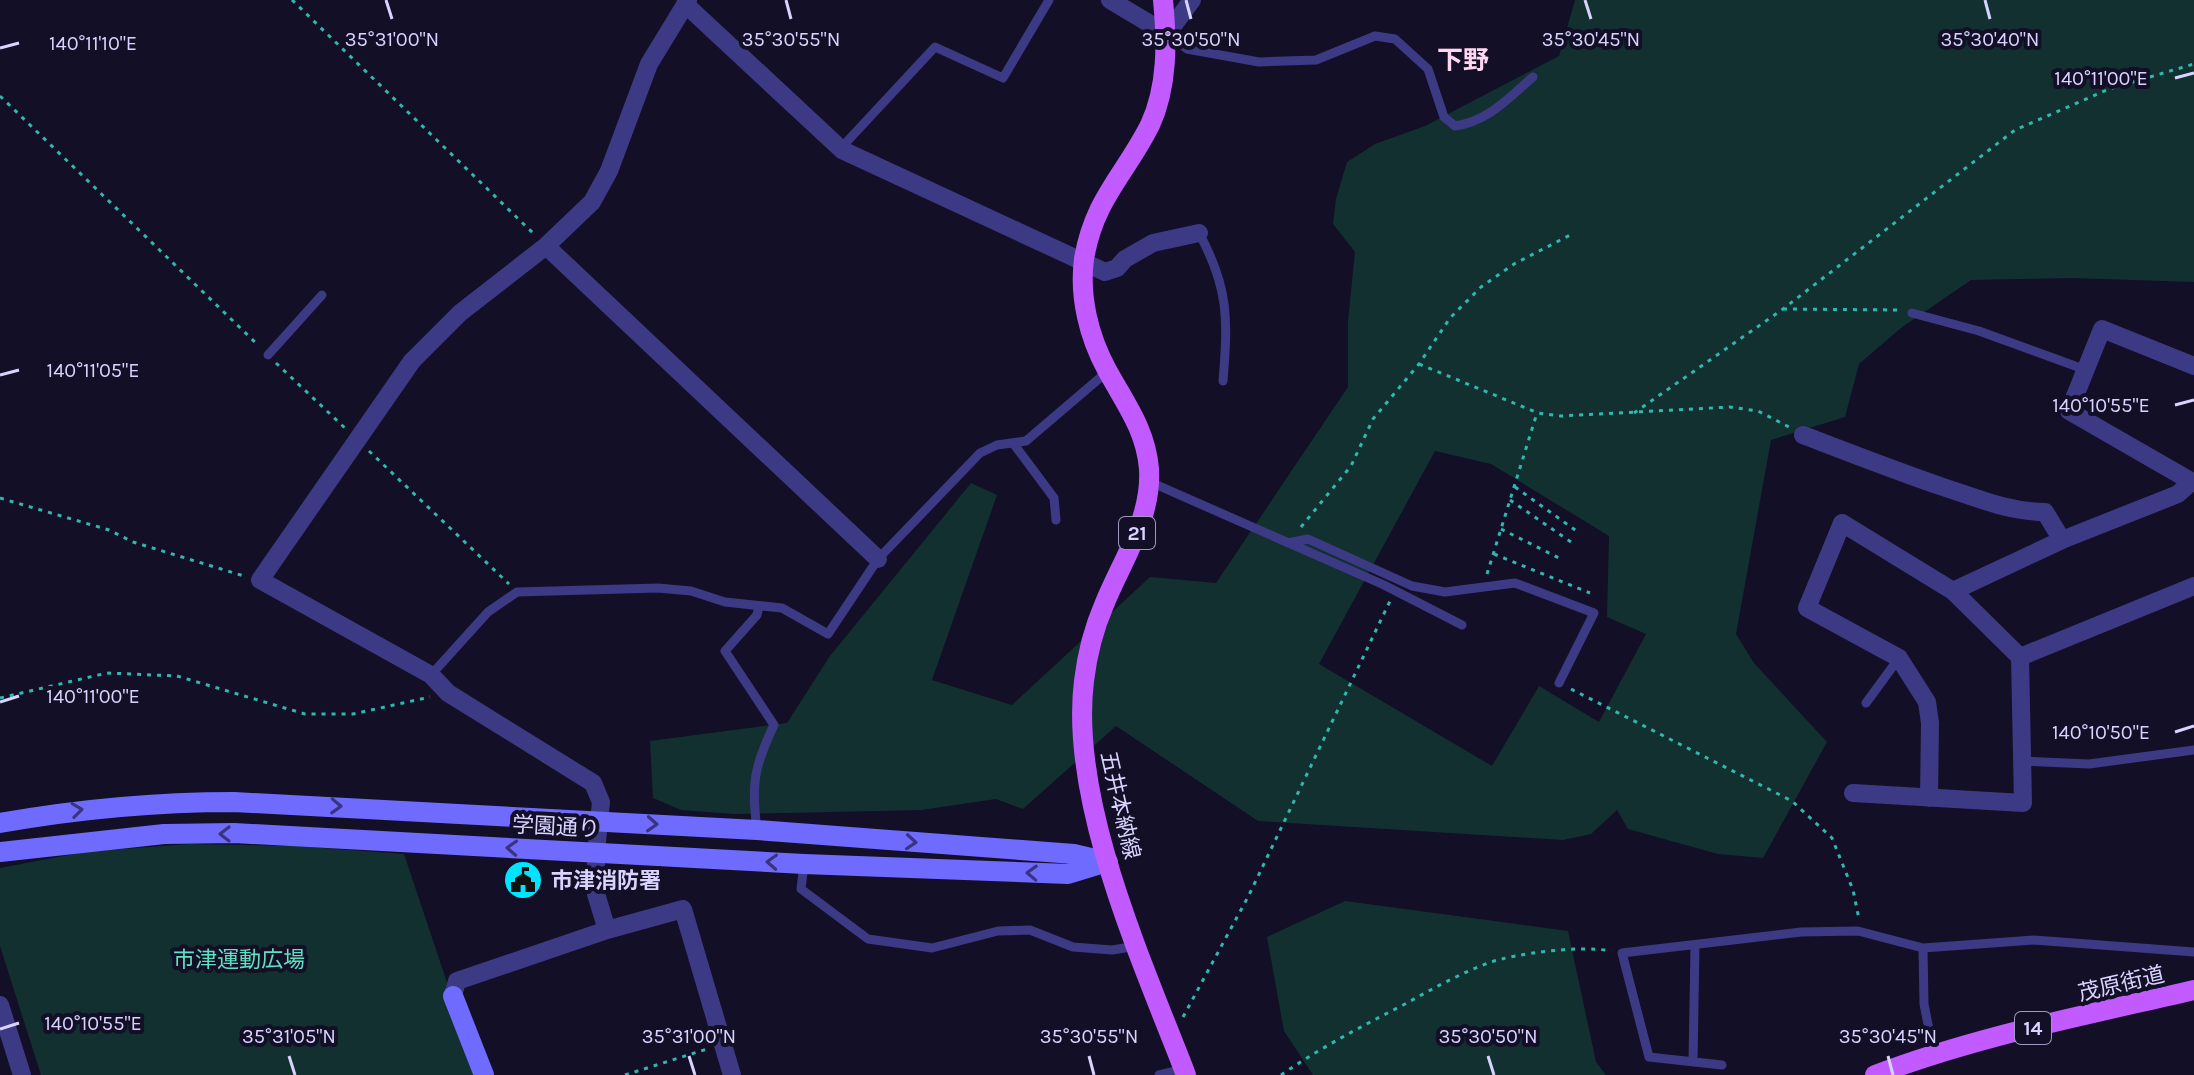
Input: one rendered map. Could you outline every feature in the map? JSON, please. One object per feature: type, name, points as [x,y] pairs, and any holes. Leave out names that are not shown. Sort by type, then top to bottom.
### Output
[{"type":"main road","name":"五井本納線","points":[[1163,0],[1167,34],[1160,96],[1150,123],[1096,213],[1084,262],[1086,316],[1094,345],[1140,428],[1146,449],[1148,481],[1144,513],[1103,607],[1084,681],[1084,760],[1108,862],[1185,1072]]},
{"type":"main road","name":"茂原街道","points":[[1875,1075],[2025,1030],[2194,990]]},
{"type":"street","points":[[1110,0],[1167,34],[1192,0]]},
{"type":"street","points":[[607,930],[596,894],[601,802],[593,783],[448,693],[431,675],[260,580],[412,361],[460,313],[546,246],[592,202],[609,171],[649,64],[687,2],[841,149],[1105,272],[1117,268],[1125,259],[1153,243],[1199,233]]},
{"type":"street","points":[[546,246],[878,559]]},
{"type":"street","points":[[1953,591],[2062,540],[2178,494],[2192,483],[2069,411],[2102,329],[2194,366]]},
{"type":"street","points":[[1803,435],[1984,501],[2022,512],[2045,512],[2062,540]]},
{"type":"street","points":[[1853,793],[1929,798],[2023,803],[2020,657],[1953,591],[1842,523],[1807,608],[1899,658],[1927,702],[1930,723],[1929,798]]},
{"type":"street","points":[[2020,657],[2194,586]]},
{"type":"street","points":[[0,823],[76,810],[157,802],[234,802],[757,830],[1074,854],[1108,862]]},
{"type":"street","points":[[462,845],[464,813]]},
{"type":"street","name":"学園通り","points":[[0,852],[164,834],[234,833],[804,864],[1068,874],[1108,862]]},
{"type":"street","points":[[484,1075],[453,996],[457,981],[607,930],[683,909],[732,1075]]},
{"type":"street","points":[[0,1005],[22,1075]]},
{"type":"lane","points":[[841,149],[935,47],[1003,78],[1049,0]]},
{"type":"lane","points":[[1167,34],[1187,49],[1259,62],[1316,60],[1375,36],[1395,39],[1428,69],[1444,117],[1455,126],[1470,124],[1500,108],[1533,77]]},
{"type":"lane","points":[[1199,233],[1215,262],[1227,317],[1223,381]]},
{"type":"lane","points":[[268,355],[322,295]]},
{"type":"lane","points":[[1912,313],[1979,331],[2086,370]]},
{"type":"lane","points":[[431,675],[488,612],[517,592],[658,588],[691,591],[725,602],[782,608],[828,634],[878,559],[980,453],[997,445],[1026,441],[1108,371]]},
{"type":"lane","points":[[1013,443],[1054,498],[1056,520]]},
{"type":"lane","points":[[1148,481],[1395,591],[1462,625]]},
{"type":"lane","points":[[1288,543],[1308,539],[1412,586],[1445,592],[1515,583],[1594,613],[1559,683]]},
{"type":"lane","points":[[757,830],[752,794],[756,770],[774,725],[725,651],[757,615],[759,606]]},
{"type":"lane","points":[[1866,703],[1899,658]]},
{"type":"lane","points":[[2023,761],[2089,764],[2194,750]]},
{"type":"lane","points":[[804,864],[801,889],[868,939],[932,948],[998,931],[1030,930],[1073,947],[1112,950],[1137,946]]},
{"type":"lane","points":[[1722,1065],[1649,1057],[1622,953],[1801,932],[1858,931],[1923,948],[2034,940],[2194,952]]},
{"type":"lane","points":[[1693,1062],[1695,945]]},
{"type":"lane","points":[[1919,1063],[1924,1004],[1923,948]]},
{"type":"lane","points":[[1159,1075],[1185,1072]]},
{"type":"path","points":[[292,0],[546,246]]},
{"type":"path","points":[[1634,413],[1783,309],[2015,130],[2109,89],[2194,64]]},
{"type":"path","points":[[0,96],[517,592]]},
{"type":"path","points":[[1288,543],[1351,466],[1373,419],[1419,364],[1450,318],[1481,287],[1514,264],[1574,233]]},
{"type":"path","points":[[1783,309],[1896,309],[1912,313]]},
{"type":"path","points":[[1419,364],[1538,413],[1561,416],[1730,407],[1758,411],[1803,435]]},
{"type":"path","points":[[1484,585],[1538,413]]},
{"type":"path","points":[[1515,487],[1578,532]]},
{"type":"path","points":[[0,498],[109,530],[133,542],[227,573],[260,580]]},
{"type":"path","points":[[1510,500],[1571,542]]},
{"type":"path","points":[[1501,529],[1561,559]]},
{"type":"path","points":[[1494,554],[1590,593]]},
{"type":"path","points":[[1171,1038],[1249,895],[1395,591]]},
{"type":"path","points":[[0,698],[107,673],[177,676],[305,714],[353,714],[448,693]]},
{"type":"path","points":[[1559,683],[1792,801],[1832,838],[1859,911],[1858,931]]},
{"type":"path","points":[[1281,1075],[1355,1030],[1491,962],[1574,950],[1598,949],[1622,953]]},
{"type":"path","points":[[625,1075],[723,1045]]},
{"type":"green space","points":[[1575,0],[2194,0],[2194,282],[2072,278],[1971,280],[1901,328],[1859,364],[1845,417],[1771,440],[1736,634],[1754,663],[1827,742],[1763,858],[1718,854],[1628,829],[1617,810],[1591,834],[1563,840],[1258,821],[1116,726],[1023,809],[996,799],[921,810],[734,814],[681,810],[653,798],[650,741],[787,723],[830,656],[971,483],[997,495],[932,680],[1012,705],[1150,577],[1216,583],[1348,387],[1348,321],[1355,252],[1333,224],[1336,199],[1347,162],[1375,144],[1425,126],[1559,56]],"holes":[[[1435,451],[1491,464],[1609,536],[1607,617],[1646,634],[1599,722],[1539,686],[1492,766],[1319,664]]]},
{"type":"green space","name":"市津運動広場","points":[[189,844],[296,846],[404,854],[478,1075],[41,1075],[0,946],[0,868],[84,852]]},
{"type":"green space","points":[[1345,901],[1568,931],[1596,1062],[1606,1075],[1313,1075],[1284,1031],[1267,937]]},
{"type":"place","name":"市津消防署","points":[[523,880]]},
{"type":"district","name":"下野","points":[[1463,60]]}]
